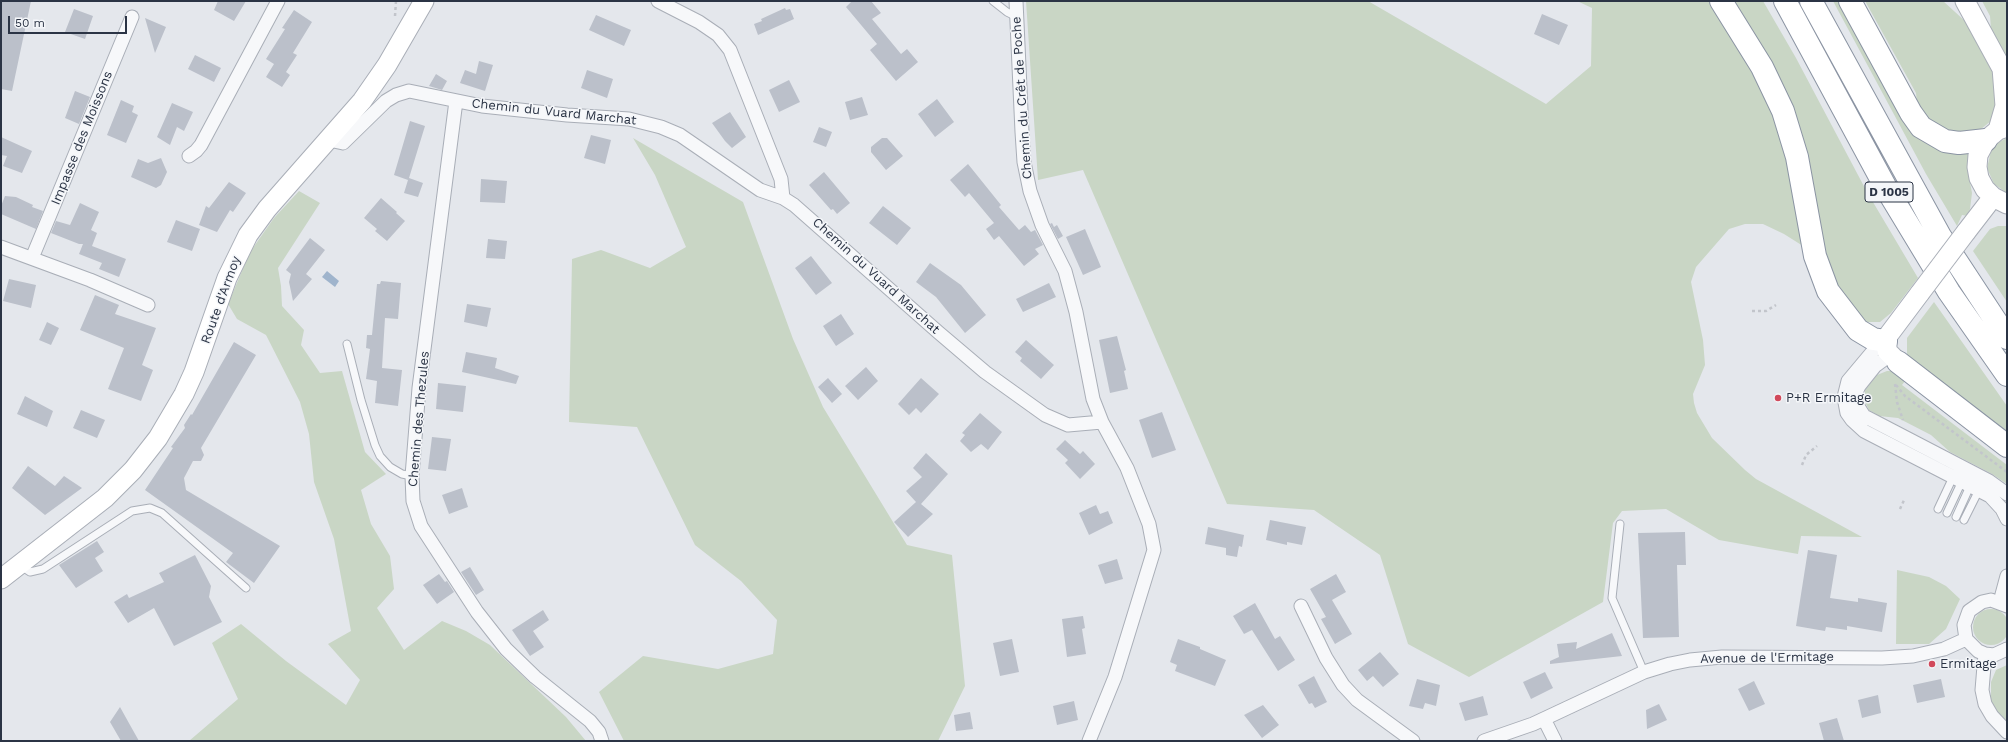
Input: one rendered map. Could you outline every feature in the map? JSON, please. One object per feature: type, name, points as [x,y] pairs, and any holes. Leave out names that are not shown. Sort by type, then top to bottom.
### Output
[{"type":"highway","points":[[1721,1],[1762,67],[1783,111],[1797,157],[1815,256],[1825,286],[1835,302],[1858,330],[1891,353],[2007,446]]},
{"type":"highway","name":"D 1005","points":[[1785,1],[1890,194],[1949,292],[2007,375]]},
{"type":"highway","name":"D 1005","points":[[1811,1],[1940,236],[2007,338]]},
{"type":"highway","points":[[1850,1],[1911,113],[1921,127],[1945,141],[1959,143],[1997,132]]},
{"type":"main road","name":"Route d'Armoy","points":[[1,579],[105,498],[133,470],[158,438],[184,394],[194,372],[227,278],[240,249],[267,209],[329,140],[376,82],[424,1]]},
{"type":"main road","points":[[1891,353],[1890,332],[1966,232],[2000,200],[1982,184],[1978,173],[1978,155],[1997,132],[2005,106],[2004,73],[1964,1]]},
{"type":"street","points":[[189,156],[201,145],[278,1]]},
{"type":"street","points":[[658,1],[706,26],[718,35],[730,50],[781,179],[783,198]]},
{"type":"street","name":"Chemin du Crêt de Poche","points":[[1016,1],[1024,162],[1030,191],[1042,225],[1065,271],[1076,312],[1093,399],[1102,422]]},
{"type":"street","name":"Impasse des Moissons","points":[[32,258],[132,17]]},
{"type":"street","name":"Chemin du Vuard Marchat","points":[[329,140],[338,143],[347,140],[386,101],[399,93],[416,92],[456,101],[512,109],[641,121],[680,135],[760,190],[783,198],[807,215],[985,372],[1045,415],[1068,425],[1102,422]]},
{"type":"street","name":"Chemin des Thezules","points":[[456,101],[419,388],[412,476],[413,501],[421,526],[477,612],[506,649],[535,677],[590,721],[599,732],[602,741]]},
{"type":"street","points":[[1,247],[148,305]]},
{"type":"street","points":[[1891,353],[1874,350],[1848,381],[1844,397],[1847,413],[1857,426],[1864,431],[2007,494]]},
{"type":"street","points":[[1891,353],[1874,366],[1862,380],[1856,392],[1857,405],[1864,416],[1903,437],[1969,478],[1996,502],[2007,519]]},
{"type":"street","points":[[1089,741],[1115,677],[1154,550],[1149,524],[1127,468],[1102,422]]},
{"type":"street","points":[[2007,576],[2003,604],[1991,600],[1982,602],[1969,611],[1964,624],[1966,639],[1971,646],[1985,654],[1994,655],[2007,649]]},
{"type":"street","points":[[1301,606],[1326,658],[1342,685],[1357,700],[1413,741]]},
{"type":"street","name":"Avenue de l'Ermitage","points":[[1484,741],[1544,719],[1644,672],[1670,664],[1711,657],[1882,658],[1913,656],[1939,651],[1966,639]]},
{"type":"street","points":[[1985,654],[1982,690],[1985,704],[1992,716],[2007,732]]},
{"type":"street","points":[[1544,719],[1555,741]]},
{"type":"lane","points":[[993,1],[1007,12],[1017,16]]},
{"type":"lane","points":[[347,344],[362,400],[380,456],[390,466],[402,474],[412,476]]},
{"type":"lane","points":[[1938,509],[1969,478]]},
{"type":"lane","points":[[1947,513],[1969,478]]},
{"type":"lane","points":[[1956,516],[1969,478]]},
{"type":"lane","points":[[1964,520],[1969,478]]},
{"type":"lane","points":[[19,564],[30,572],[37,572],[132,511],[150,508],[162,513],[246,588]]},
{"type":"lane","points":[[1620,524],[1612,598],[1644,672]]},
{"type":"path","points":[[1752,311],[1766,310],[1776,305]]},
{"type":"path","points":[[1903,437],[1903,420],[1897,402],[1894,381],[1898,389],[1905,396],[2007,472]]},
{"type":"path","points":[[1802,465],[1806,455],[1817,446]]},
{"type":"path","points":[[1900,509],[1905,498]]},
{"type":"green space","points":[[1026,1],[1368,1],[1546,104],[1591,66],[1592,8],[1577,1],[1709,1],[1744,55],[1768,100],[1785,148],[1803,246],[1784,234],[1763,224],[1745,224],[1729,229],[1696,267],[1691,282],[1703,340],[1705,365],[1693,394],[1694,403],[1697,413],[1712,438],[1756,479],[1862,537],[1801,536],[1798,554],[1719,540],[1666,509],[1622,511],[1613,523],[1603,602],[1469,677],[1408,644],[1380,555],[1314,510],[1227,504],[1083,170],[1038,180]]},
{"type":"green space","points":[[1730,1],[1763,1],[1796,58],[1867,192],[1918,278],[1891,313],[1880,322],[1866,322],[1841,298]]},
{"type":"green space","points":[[1833,1],[1843,1],[1910,121],[1970,149],[1967,167],[1972,193],[1970,209],[1968,216],[1962,215],[1957,226],[1926,174]]},
{"type":"green space","points":[[1865,1],[1943,1],[1966,22],[1995,74],[2000,95],[1992,120],[1980,130],[1956,134],[1932,125],[1917,103],[1916,93]]},
{"type":"green space","points":[[1982,1],[2005,1],[2007,3],[2007,57],[1991,29],[1990,16]]},
{"type":"green space","points":[[633,138],[743,202],[793,339],[823,407],[907,545],[952,555],[965,686],[938,741],[624,741],[599,692],[643,656],[718,669],[773,654],[777,620],[741,581],[695,545],[637,427],[569,422],[572,259],[601,250],[650,268],[686,247],[655,175]]},
{"type":"green space","points":[[2007,138],[2007,193],[1994,184],[1987,168],[1991,151],[1999,142]]},
{"type":"green space","points":[[299,191],[320,203],[278,268],[282,306],[304,330],[301,345],[320,373],[342,371],[365,452],[386,474],[361,490],[371,524],[390,556],[394,589],[377,608],[404,650],[442,621],[466,631],[490,645],[566,717],[586,741],[189,741],[238,699],[212,643],[241,624],[286,661],[346,705],[360,680],[328,644],[351,631],[334,539],[314,482],[309,434],[300,402],[266,335],[237,319],[228,304],[250,252],[274,218]]},
{"type":"green space","points":[[1998,226],[2007,226],[2007,302],[1973,251],[1990,229]]},
{"type":"green space","points":[[1934,302],[2007,406],[2007,438],[1907,356],[1907,338]]},
{"type":"green space","points":[[1887,371],[1892,371],[1905,381],[1902,385],[2007,465],[2007,484],[1992,474],[1950,452],[1931,435],[1898,418],[1879,416],[1869,410],[1864,400],[1865,390],[1877,375]]},
{"type":"green space","points":[[1897,570],[1929,577],[1946,586],[1960,599],[1946,629],[1929,644],[1896,644]]},
{"type":"green space","points":[[1991,609],[2001,612],[2006,617],[2009,627],[2006,637],[2001,642],[1991,645],[1981,642],[1976,637],[1973,627],[1976,617],[1981,612]]},
{"type":"green space","points":[[2007,665],[2007,726],[1999,718],[1987,695],[1991,695],[1991,682],[1996,670]]},
{"type":"water","points":[[327,271],[339,281],[335,287],[322,277]]},
{"type":"building","points":[[1,1],[31,1],[12,91],[1,89]]},
{"type":"building","points":[[218,1],[246,1],[234,21],[214,10]]},
{"type":"building","points":[[852,1],[871,1],[881,13],[872,19],[901,54],[907,49],[918,62],[896,81],[870,50],[877,44],[846,7]]},
{"type":"building","points":[[785,8],[786,10],[790,9],[794,19],[758,35],[754,24],[762,21],[761,19]]},
{"type":"building","points":[[74,9],[93,16],[85,39],[65,32]]},
{"type":"building","points":[[294,10],[312,22],[293,53],[297,55],[286,72],[290,75],[282,87],[266,77],[274,64],[266,59],[285,29],[282,28]]},
{"type":"building","points":[[1542,14],[1568,25],[1559,45],[1534,34]]},
{"type":"building","points":[[596,15],[631,30],[624,46],[589,30]]},
{"type":"building","points":[[145,18],[166,27],[155,53]]},
{"type":"building","points":[[195,55],[221,68],[214,82],[188,69]]},
{"type":"building","points":[[479,61],[493,65],[485,91],[460,83],[465,70],[476,74]]},
{"type":"building","points":[[587,70],[613,79],[607,98],[581,88]]},
{"type":"building","points":[[436,74],[447,81],[442,90],[429,86]]},
{"type":"building","points":[[789,80],[800,102],[779,112],[769,90]]},
{"type":"building","points":[[75,91],[90,97],[79,124],[65,118]]},
{"type":"building","points":[[862,97],[868,115],[850,120],[845,102]]},
{"type":"building","points":[[937,99],[954,122],[935,137],[918,114]]},
{"type":"building","points":[[121,100],[134,106],[132,112],[138,115],[126,143],[107,135]]},
{"type":"building","points":[[172,103],[193,112],[184,131],[177,127],[170,145],[157,137]]},
{"type":"building","points":[[730,112],[746,137],[732,148],[712,123]]},
{"type":"building","points":[[410,121],[425,126],[409,178],[423,183],[418,197],[404,193],[408,180],[394,175]]},
{"type":"building","points":[[819,127],[832,132],[826,147],[813,142]]},
{"type":"building","points":[[591,135],[611,140],[605,164],[584,158]]},
{"type":"building","points":[[1,137],[32,151],[22,173],[3,166],[7,156],[1,155]]},
{"type":"building","points":[[882,138],[887,138],[903,156],[886,170],[871,152],[871,147]]},
{"type":"building","points":[[161,158],[167,172],[161,185],[156,188],[131,177],[138,159],[148,163]]},
{"type":"building","points":[[968,164],[1001,205],[999,207],[1019,230],[1025,225],[1031,232],[1035,230],[1043,245],[1035,249],[1039,254],[1024,266],[999,236],[994,240],[986,229],[994,223],[969,193],[965,197],[950,180]]},
{"type":"building","points":[[824,172],[850,203],[837,214],[833,209],[831,210],[809,185]]},
{"type":"building","points":[[481,179],[507,181],[505,203],[480,202]]},
{"type":"building","points":[[229,182],[246,193],[233,212],[230,210],[217,232],[199,225],[206,206],[209,208]]},
{"type":"building","points":[[5,196],[16,197],[33,205],[32,207],[43,211],[36,229],[1,214],[1,206]]},
{"type":"building","points":[[381,198],[405,221],[387,241],[375,231],[377,229],[364,218]]},
{"type":"building","points":[[80,203],[99,212],[91,230],[97,233],[92,246],[126,259],[119,277],[99,269],[102,263],[79,254],[83,244],[79,244],[51,233],[56,221],[70,225]]},
{"type":"building","points":[[883,206],[911,228],[897,245],[869,223]]},
{"type":"building","points":[[176,220],[200,229],[192,251],[167,242]]},
{"type":"building","points":[[1052,223],[1054,227],[1057,225],[1063,236],[1058,239],[1050,224]]},
{"type":"building","points":[[1085,229],[1101,267],[1083,275],[1066,237]]},
{"type":"building","points":[[310,238],[325,250],[306,274],[312,279],[293,301],[289,282],[291,274],[286,270]]},
{"type":"building","points":[[488,239],[507,241],[505,259],[486,258]]},
{"type":"building","points":[[811,256],[832,283],[816,295],[795,268]]},
{"type":"building","points":[[930,263],[961,285],[986,315],[965,333],[936,297],[916,282]]},
{"type":"building","points":[[9,279],[36,285],[31,308],[3,301]]},
{"type":"building","points":[[381,281],[401,283],[398,319],[385,318],[382,368],[402,370],[398,406],[375,403],[377,381],[366,379],[370,349],[366,348],[367,335],[372,335],[377,284],[380,284]]},
{"type":"building","points":[[1049,283],[1056,297],[1023,312],[1016,299]]},
{"type":"building","points":[[95,295],[119,305],[115,314],[156,328],[142,365],[153,370],[141,401],[108,389],[124,348],[80,330]]},
{"type":"building","points":[[467,304],[491,308],[487,327],[464,322]]},
{"type":"building","points":[[841,314],[854,334],[836,346],[823,326]]},
{"type":"building","points":[[47,322],[59,328],[51,345],[39,340]]},
{"type":"building","points":[[1117,336],[1126,370],[1124,371],[1128,389],[1110,393],[1099,340]]},
{"type":"building","points":[[1026,340],[1054,365],[1041,379],[1020,361],[1022,358],[1015,352]]},
{"type":"building","points":[[234,342],[256,355],[201,448],[204,455],[201,461],[193,461],[184,478],[186,490],[280,546],[254,583],[226,562],[233,553],[145,490],[173,448],[171,447],[185,428],[184,425],[191,414],[192,415]]},
{"type":"building","points":[[466,352],[497,358],[495,368],[519,376],[516,384],[462,372]]},
{"type":"building","points":[[866,367],[878,381],[858,400],[845,386]]},
{"type":"building","points":[[828,378],[842,394],[832,403],[818,387]]},
{"type":"building","points":[[921,378],[939,394],[921,413],[916,408],[909,415],[898,404]]},
{"type":"building","points":[[438,383],[466,386],[463,412],[436,409]]},
{"type":"building","points":[[25,396],[53,411],[47,427],[17,414]]},
{"type":"building","points":[[81,410],[105,420],[97,438],[73,428]]},
{"type":"building","points":[[1162,412],[1176,450],[1152,458],[1139,420]]},
{"type":"building","points":[[980,413],[1002,432],[988,450],[981,444],[971,452],[960,441],[965,435],[962,433]]},
{"type":"building","points":[[432,437],[451,439],[446,471],[428,469]]},
{"type":"building","points":[[1065,440],[1080,454],[1083,451],[1095,464],[1080,479],[1065,463],[1068,460],[1056,449]]},
{"type":"building","points":[[926,453],[948,474],[921,504],[933,514],[908,537],[894,522],[916,502],[906,491],[922,477],[913,468]]},
{"type":"building","points":[[28,466],[55,486],[64,476],[82,488],[45,515],[12,488]]},
{"type":"building","points":[[462,488],[468,507],[449,514],[442,495]]},
{"type":"building","points":[[1096,505],[1100,514],[1108,511],[1113,523],[1089,535],[1079,513]]},
{"type":"building","points":[[1270,520],[1306,527],[1302,545],[1287,542],[1287,545],[1266,540]]},
{"type":"building","points":[[1208,527],[1244,535],[1242,547],[1239,546],[1237,557],[1226,555],[1226,548],[1205,544]]},
{"type":"building","points":[[1685,532],[1686,565],[1677,565],[1679,637],[1643,638],[1638,533]]},
{"type":"building","points":[[97,541],[104,552],[95,558],[103,571],[76,588],[59,565]]},
{"type":"building","points":[[1808,550],[1837,555],[1830,598],[1858,602],[1858,598],[1887,603],[1882,632],[1847,626],[1847,630],[1826,627],[1825,631],[1796,626]]},
{"type":"building","points":[[195,555],[211,586],[209,597],[222,622],[174,646],[154,608],[128,623],[114,602],[127,594],[129,598],[164,582],[159,573]]},
{"type":"building","points":[[1117,559],[1123,579],[1105,584],[1098,565]]},
{"type":"building","points":[[470,567],[484,590],[476,595],[461,572]]},
{"type":"building","points":[[439,574],[445,582],[447,581],[454,592],[437,604],[423,585]]},
{"type":"building","points":[[1336,574],[1346,592],[1332,600],[1352,634],[1335,644],[1321,619],[1326,617],[1310,589]]},
{"type":"building","points":[[1255,603],[1275,639],[1280,636],[1295,660],[1278,671],[1252,630],[1244,634],[1233,616]]},
{"type":"building","points":[[543,610],[549,620],[533,631],[544,647],[530,656],[512,630]]},
{"type":"building","points":[[1083,616],[1085,628],[1082,629],[1086,654],[1067,657],[1062,619]]},
{"type":"building","points":[[1612,633],[1622,656],[1550,664],[1550,661],[1559,657],[1557,644],[1577,642],[1576,649]]},
{"type":"building","points":[[1012,639],[1019,672],[1000,676],[993,643]]},
{"type":"building","points":[[1178,639],[1200,647],[1200,649],[1226,660],[1215,686],[1175,671],[1177,665],[1170,662]]},
{"type":"building","points":[[1380,652],[1399,674],[1383,687],[1373,676],[1367,681],[1358,670]]},
{"type":"building","points":[[1545,672],[1553,688],[1531,699],[1523,682]]},
{"type":"building","points":[[1314,676],[1327,702],[1315,708],[1312,703],[1309,704],[1298,685]]},
{"type":"building","points":[[1417,679],[1440,685],[1436,706],[1425,703],[1423,709],[1409,706]]},
{"type":"building","points":[[1941,679],[1945,697],[1917,703],[1913,685]]},
{"type":"building","points":[[1754,681],[1765,704],[1749,711],[1738,689]]},
{"type":"building","points":[[1878,695],[1881,713],[1862,718],[1858,700]]},
{"type":"building","points":[[1483,696],[1488,715],[1465,721],[1459,703]]},
{"type":"building","points":[[1074,701],[1078,720],[1057,725],[1053,706]]},
{"type":"building","points":[[1659,704],[1667,720],[1647,729],[1646,710]]},
{"type":"building","points":[[1263,705],[1279,725],[1262,738],[1244,715]]},
{"type":"building","points":[[120,707],[139,741],[121,741],[110,722]]},
{"type":"building","points":[[970,712],[973,729],[956,731],[954,715]]},
{"type":"building","points":[[1837,718],[1844,741],[1824,741],[1819,723]]},
{"type":"place","name":"P+R Ermitage","points":[[1778,398]]},
{"type":"place","name":"Ermitage","points":[[1932,664]]}]
